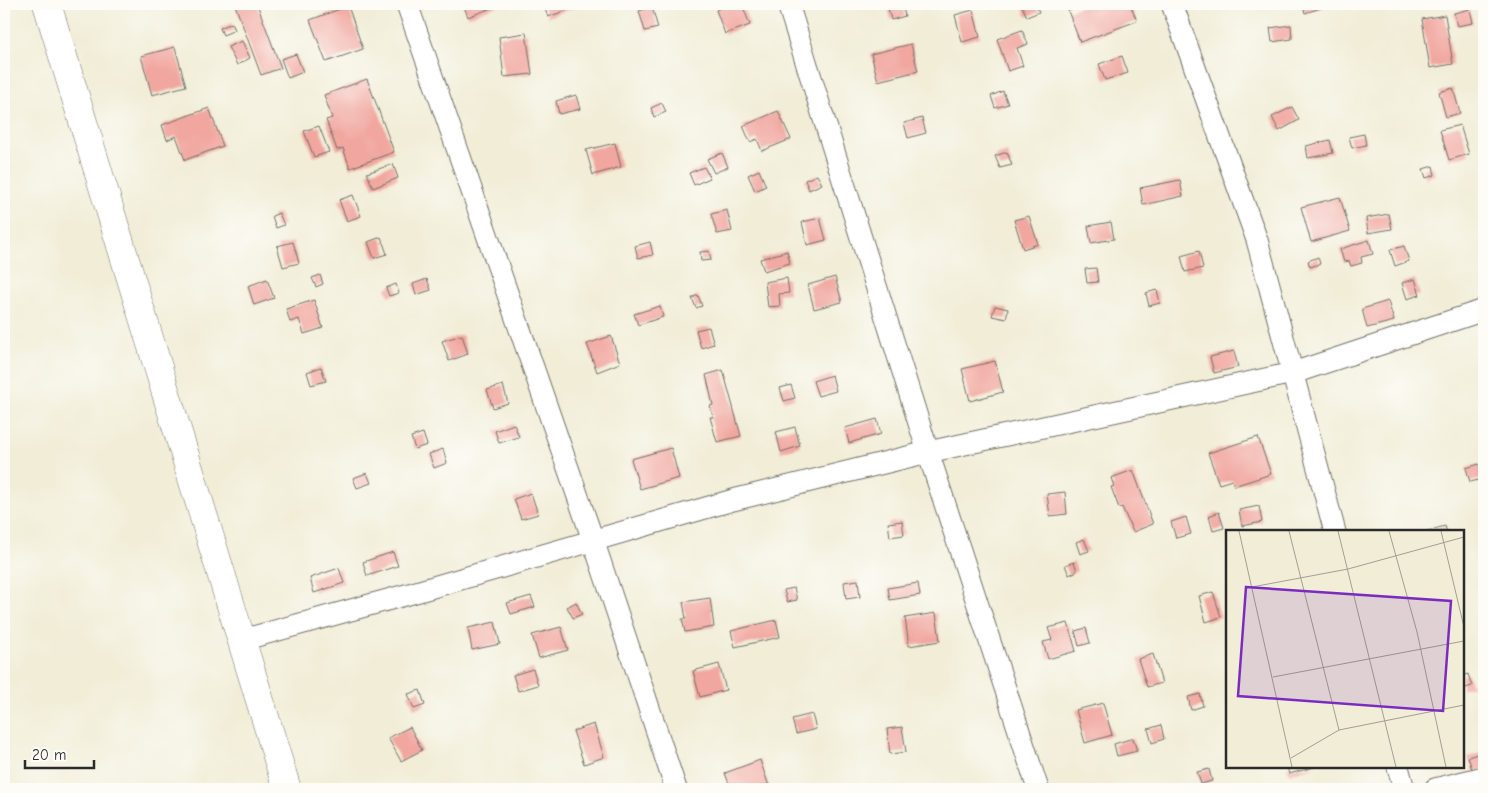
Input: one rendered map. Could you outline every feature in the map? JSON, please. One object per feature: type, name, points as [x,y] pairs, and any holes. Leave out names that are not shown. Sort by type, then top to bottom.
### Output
[{"type":"main road","points":[[47,4],[287,789]]},
{"type":"street","points":[[407,4],[593,540],[676,789]]},
{"type":"street","points":[[788,4],[928,452],[1038,789]]},
{"type":"street","points":[[1172,4],[1256,240],[1334,530]]},
{"type":"street","points":[[242,640],[409,594],[733,500],[928,452],[1293,373],[1484,310]]},
{"type":"street","points":[[1398,768],[1404,789]]},
{"type":"street","points":[[1434,789],[1484,777]]},
{"type":"building","points":[[257,4],[281,68],[261,75],[235,5]]},
{"type":"building","points":[[463,4],[502,4],[468,17]]},
{"type":"building","points":[[543,4],[571,4],[573,8],[548,17]]},
{"type":"building","points":[[732,4],[742,4],[750,25],[725,34],[716,10]]},
{"type":"building","points":[[887,4],[902,4],[905,16],[891,20]]},
{"type":"building","points":[[1021,4],[1040,4],[1036,5],[1039,12],[1027,17]]},
{"type":"building","points":[[1087,4],[1130,4],[1137,21],[1080,42],[1068,11]]},
{"type":"building","points":[[1302,4],[1333,4],[1305,13]]},
{"type":"building","points":[[348,6],[363,49],[326,62],[310,20]]},
{"type":"building","points":[[652,7],[658,28],[645,31],[639,11]]},
{"type":"building","points":[[1470,9],[1473,23],[1457,26],[1454,13]]},
{"type":"building","points":[[973,10],[980,37],[962,42],[955,15]]},
{"type":"building","points":[[1445,15],[1453,64],[1430,68],[1422,19]]},
{"type":"building","points":[[232,23],[235,30],[223,35],[220,28]]},
{"type":"building","points":[[1291,25],[1292,39],[1272,42],[1270,28]]},
{"type":"building","points":[[1022,30],[1028,44],[1017,48],[1023,66],[1008,71],[997,39]]},
{"type":"building","points":[[526,33],[532,74],[504,77],[499,37]]},
{"type":"building","points":[[242,41],[250,58],[237,65],[228,47]]},
{"type":"building","points":[[911,44],[918,71],[878,81],[871,54]]},
{"type":"building","points":[[175,47],[186,86],[152,95],[141,56]]},
{"type":"building","points":[[296,54],[303,72],[288,78],[281,59]]},
{"type":"building","points":[[1122,56],[1128,73],[1105,80],[1099,64]]},
{"type":"building","points":[[367,79],[394,152],[350,168],[343,148],[337,150],[326,120],[332,118],[324,95]]},
{"type":"building","points":[[1453,88],[1460,113],[1446,117],[1439,92]]},
{"type":"building","points":[[1003,91],[1008,104],[995,108],[991,96]]},
{"type":"building","points":[[576,95],[580,109],[559,114],[556,101]]},
{"type":"building","points":[[662,103],[666,112],[654,117],[651,108]]},
{"type":"building","points":[[1292,107],[1299,120],[1279,131],[1272,117]]},
{"type":"building","points":[[209,108],[223,146],[185,160],[176,136],[167,140],[162,125]]},
{"type":"building","points":[[778,111],[791,139],[762,151],[757,139],[750,142],[743,126]]},
{"type":"building","points":[[922,118],[926,133],[908,138],[904,123]]},
{"type":"building","points":[[1460,125],[1469,154],[1449,160],[1440,130]]},
{"type":"building","points":[[319,126],[329,152],[314,157],[304,131]]},
{"type":"building","points":[[1364,134],[1366,145],[1352,148],[1349,137]]},
{"type":"building","points":[[1330,140],[1333,153],[1308,158],[1306,146]]},
{"type":"building","points":[[615,143],[621,167],[593,175],[586,150]]},
{"type":"building","points":[[1007,152],[1012,165],[1000,168],[995,156]]},
{"type":"building","points":[[722,153],[728,167],[714,173],[707,159]]},
{"type":"building","points":[[393,164],[398,178],[373,188],[367,173]]},
{"type":"building","points":[[1433,166],[1435,175],[1426,178],[1423,169]]},
{"type":"building","points":[[704,167],[710,178],[694,185],[689,173]]},
{"type":"building","points":[[759,170],[766,186],[755,191],[748,175]]},
{"type":"building","points":[[817,175],[822,184],[809,190],[805,180]]},
{"type":"building","points":[[1180,180],[1183,196],[1143,205],[1140,188]]},
{"type":"building","points":[[353,195],[361,216],[347,221],[339,200]]},
{"type":"building","points":[[1340,197],[1350,231],[1311,242],[1301,207]]},
{"type":"building","points":[[727,210],[732,231],[717,234],[711,214]]},
{"type":"building","points":[[279,213],[284,225],[276,228],[272,216]]},
{"type":"building","points":[[1389,214],[1392,229],[1368,233],[1366,218]]},
{"type":"building","points":[[1029,216],[1038,244],[1023,249],[1014,220]]},
{"type":"building","points":[[820,218],[826,240],[807,245],[802,222]]},
{"type":"building","points":[[1111,222],[1114,239],[1091,243],[1088,226]]},
{"type":"building","points":[[381,237],[387,254],[374,258],[368,242]]},
{"type":"building","points":[[1369,240],[1373,254],[1361,257],[1362,263],[1351,266],[1349,261],[1344,262],[1340,249]]},
{"type":"building","points":[[293,242],[299,263],[283,267],[277,246]]},
{"type":"building","points":[[650,242],[653,255],[638,258],[635,246]]},
{"type":"building","points":[[1404,246],[1409,261],[1395,266],[1390,250]]},
{"type":"building","points":[[709,251],[711,260],[701,261],[700,252]]},
{"type":"building","points":[[787,251],[790,263],[764,271],[760,259]]},
{"type":"building","points":[[1199,251],[1203,268],[1185,272],[1181,256]]},
{"type":"building","points":[[1318,257],[1320,264],[1310,267],[1308,261]]},
{"type":"building","points":[[1096,268],[1098,282],[1087,283],[1085,269]]},
{"type":"building","points":[[320,275],[323,284],[316,287],[312,278]]},
{"type":"building","points":[[835,277],[842,302],[814,309],[808,285]]},
{"type":"building","points":[[787,278],[789,293],[779,294],[780,306],[768,307],[765,282]]},
{"type":"building","points":[[267,279],[274,298],[254,305],[248,286]]},
{"type":"building","points":[[427,279],[431,290],[416,295],[413,284]]},
{"type":"building","points":[[1415,279],[1420,295],[1407,299],[1402,283]]},
{"type":"building","points":[[396,284],[399,293],[389,296],[386,288]]},
{"type":"building","points":[[1157,290],[1160,303],[1149,306],[1146,293]]},
{"type":"building","points":[[698,295],[702,306],[696,308],[692,298]]},
{"type":"building","points":[[314,300],[323,328],[304,334],[299,319],[290,322],[286,309]]},
{"type":"building","points":[[1388,301],[1394,321],[1367,328],[1362,309]]},
{"type":"building","points":[[660,306],[663,317],[638,325],[634,314]]},
{"type":"building","points":[[995,306],[1008,309],[1006,319],[992,316]]},
{"type":"building","points":[[709,327],[714,344],[701,348],[696,330]]},
{"type":"building","points":[[462,335],[468,354],[449,361],[442,341]]},
{"type":"building","points":[[611,336],[620,363],[597,372],[587,344]]},
{"type":"building","points":[[1234,351],[1238,367],[1214,373],[1210,357]]},
{"type":"building","points":[[995,361],[1003,392],[970,401],[962,369]]},
{"type":"building","points":[[321,367],[326,381],[311,385],[307,372]]},
{"type":"building","points":[[723,370],[741,436],[717,442],[710,417],[713,417],[710,406],[713,405],[706,375]]},
{"type":"building","points":[[832,375],[836,391],[818,396],[813,381]]},
{"type":"building","points":[[503,385],[508,403],[493,408],[487,390]]},
{"type":"building","points":[[791,385],[795,398],[784,401],[780,388]]},
{"type":"building","points":[[877,419],[881,434],[849,443],[845,428]]},
{"type":"building","points":[[514,424],[519,437],[499,443],[495,431]]},
{"type":"building","points":[[795,427],[800,446],[781,452],[776,432]]},
{"type":"building","points":[[423,433],[427,445],[415,449],[411,437]]},
{"type":"building","points":[[1258,437],[1271,474],[1234,486],[1232,480],[1219,484],[1208,453]]},
{"type":"building","points":[[671,448],[679,478],[640,489],[631,459]]},
{"type":"building","points":[[443,449],[447,463],[434,468],[429,454]]},
{"type":"building","points":[[1479,464],[1483,479],[1470,482],[1466,468]]},
{"type":"building","points":[[1133,470],[1153,524],[1133,532],[1122,507],[1119,508],[1111,487],[1114,486],[1111,478]]},
{"type":"building","points":[[367,473],[371,483],[357,488],[353,478]]},
{"type":"building","points":[[1065,492],[1067,514],[1050,516],[1047,494]]},
{"type":"building","points":[[531,493],[538,514],[521,519],[514,499]]},
{"type":"building","points":[[1259,506],[1262,522],[1242,526],[1239,510]]},
{"type":"building","points":[[1219,512],[1224,528],[1213,531],[1209,516]]},
{"type":"building","points":[[1186,517],[1191,534],[1176,538],[1171,522]]},
{"type":"building","points":[[902,521],[904,535],[890,537],[888,523]]},
{"type":"building","points":[[1445,526],[1446,530],[1431,530]]},
{"type":"building","points":[[1084,539],[1089,551],[1080,554],[1076,542]]},
{"type":"building","points":[[393,552],[398,566],[367,576],[363,562]]},
{"type":"building","points":[[1074,562],[1077,571],[1069,575],[1065,565]]},
{"type":"building","points":[[339,568],[344,583],[314,593],[310,578]]},
{"type":"building","points":[[858,580],[860,597],[846,599],[844,582]]},
{"type":"building","points":[[918,583],[920,595],[890,600],[888,588]]},
{"type":"building","points":[[794,588],[797,600],[787,602],[784,590]]},
{"type":"building","points":[[1213,592],[1221,617],[1206,622],[1199,596]]},
{"type":"building","points":[[531,596],[535,607],[511,614],[507,603]]},
{"type":"building","points":[[710,598],[714,627],[685,632],[682,619],[686,619],[683,602]]},
{"type":"building","points":[[576,602],[582,614],[573,618],[567,607]]},
{"type":"building","points":[[936,613],[940,641],[909,646],[905,618]]},
{"type":"building","points":[[776,620],[780,637],[735,647],[731,631]]},
{"type":"building","points":[[495,622],[500,644],[472,650],[468,628]]},
{"type":"building","points":[[1068,623],[1076,651],[1048,659],[1043,642],[1052,640],[1048,628]]},
{"type":"building","points":[[561,627],[568,650],[539,658],[532,635]]},
{"type":"building","points":[[1086,628],[1090,643],[1079,646],[1075,631]]},
{"type":"building","points":[[1153,654],[1162,683],[1147,687],[1138,659]]},
{"type":"building","points":[[719,664],[726,690],[700,697],[693,671]]},
{"type":"building","points":[[533,669],[538,685],[518,691],[513,675]]},
{"type":"building","points":[[1468,674],[1472,686],[1463,689],[1463,676]]},
{"type":"building","points":[[420,690],[425,705],[414,709],[408,694]]},
{"type":"building","points":[[1200,694],[1203,706],[1191,710],[1188,697]]},
{"type":"building","points":[[1103,703],[1112,735],[1085,743],[1076,710]]},
{"type":"building","points":[[812,714],[816,729],[796,734],[792,719]]},
{"type":"building","points":[[594,724],[604,757],[584,764],[573,731]]},
{"type":"building","points":[[1161,725],[1164,739],[1152,743],[1148,729]]},
{"type":"building","points":[[410,727],[422,750],[401,761],[388,738]]},
{"type":"building","points":[[902,727],[906,752],[890,754],[887,729]]},
{"type":"building","points":[[1133,738],[1137,751],[1117,756],[1114,744]]},
{"type":"building","points":[[1484,752],[1484,769],[1473,772],[1468,757]]},
{"type":"building","points":[[760,760],[770,789],[731,789],[725,773]]},
{"type":"building","points":[[1287,768],[1310,768],[1289,774]]},
{"type":"building","points":[[1209,769],[1212,781],[1201,784],[1197,772]]}]
